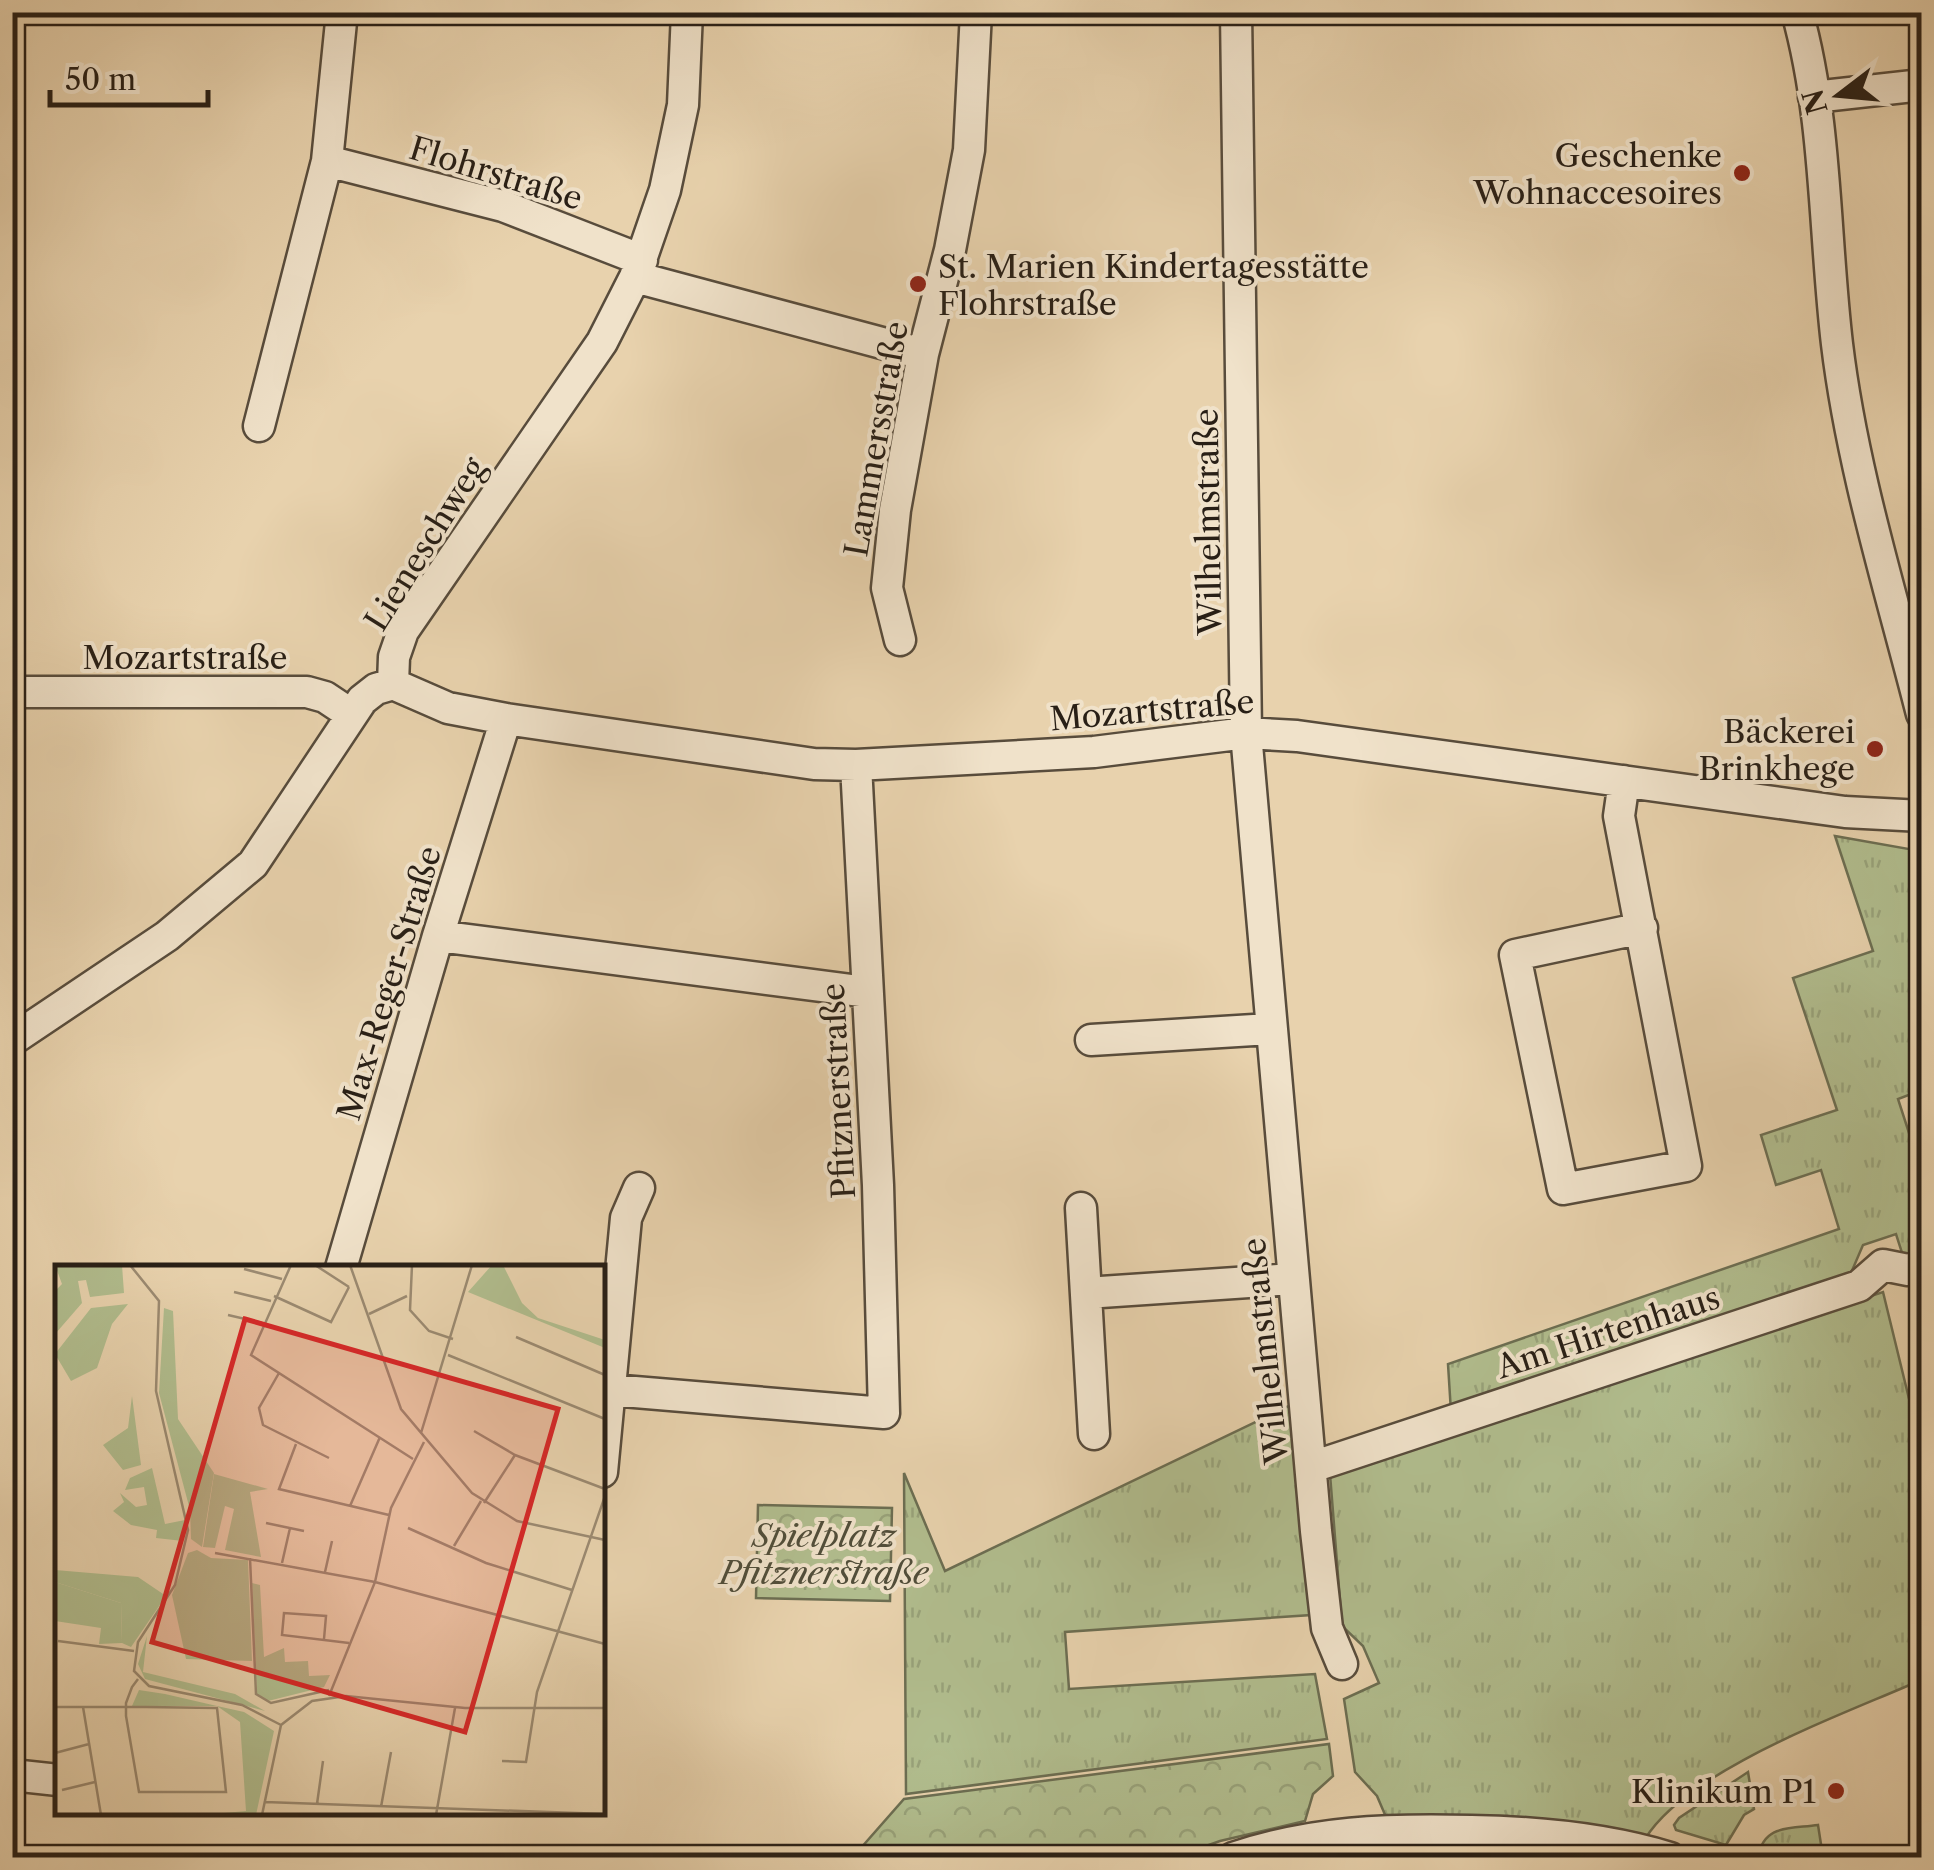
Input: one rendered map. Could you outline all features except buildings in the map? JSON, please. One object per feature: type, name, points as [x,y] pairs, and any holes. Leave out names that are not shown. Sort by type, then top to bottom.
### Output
[{"type":"street","points":[[259,426],[327,161],[342,12]]},
{"type":"street","name":"Lieneschweg","points":[[12,1040],[167,936],[253,864],[362,700],[376,688],[393,684],[394,657],[404,632],[602,342],[639,268],[665,190],[682,105],[687,12]]},
{"type":"street","name":"Lammersstraße","points":[[900,640],[887,588],[895,510],[923,354],[950,250],[969,150],[976,12]]},
{"type":"street","name":"Wilhelmstraße","points":[[1236,12],[1246,734],[1327,1628],[1342,1664]]},
{"type":"street","points":[[1796,12],[1814,97],[1838,347],[1858,464],[1922,714]]},
{"type":"street","points":[[1814,97],[1922,85]]},
{"type":"street","name":"Flohrstraße","points":[[327,161],[503,206],[639,268],[923,354]]},
{"type":"street","name":"Mozartstraße","points":[[393,684],[448,708],[814,764],[1094,752],[1246,734],[1297,736],[1920,823]]},
{"type":"street","name":"Mozartstraße","points":[[12,692],[307,692],[352,715]]},
{"type":"street","name":"Max-Reger-Straße","points":[[342,1265],[506,719]]},
{"type":"street","name":"Pfitznerstraße","points":[[612,1390],[884,1413],[878,1185],[856,765]]},
{"type":"street","points":[[1624,782],[1619,816],[1642,928],[1686,1166],[1562,1189],[1516,954],[1642,928]]},
{"type":"street","points":[[438,936],[867,992]]},
{"type":"street","points":[[1091,1040],[1270,1029]]},
{"type":"street","points":[[605,1447],[626,1218],[639,1188]]},
{"type":"street","points":[[1082,1208],[1094,1434]]},
{"type":"street","name":"Am Hirtenhaus","points":[[1312,1467],[1859,1286],[1883,1265],[1908,1270],[1922,1266]]},
{"type":"street","points":[[1086,1292],[1293,1279]]},
{"type":"street","points":[[12,1775],[55,1780]]},
{"type":"street","points":[[1234,1858],[1315,1837],[1382,1829],[1581,1838],[1670,1858]]},
{"type":"green space","points":[[1835,836],[1909,849],[1922,875],[1922,1090],[1898,1099],[1921,1170],[1921,1250],[1903,1256],[1896,1234],[1863,1245],[1848,1280],[1451,1412],[1448,1364],[1839,1229],[1821,1170],[1776,1185],[1761,1135],[1837,1110],[1793,978],[1873,951]]},
{"type":"green space","points":[[1883,1292],[1921,1448],[1921,1680],[1731,1767],[1666,1813],[1645,1839],[1582,1825],[1508,1816],[1386,1817],[1377,1796],[1355,1772],[1344,1699],[1379,1683],[1363,1646],[1342,1626],[1330,1474]]},
{"type":"green space","points":[[1293,1404],[1311,1615],[1065,1632],[1069,1689],[1315,1674],[1327,1739],[906,1794],[904,1473],[945,1571]]},
{"type":"green space","name":"Spielplatz Pfitznerstraße","points":[[758,1505],[892,1508],[890,1601],[756,1598]]},
{"type":"green space","points":[[1329,1744],[1333,1776],[1313,1794],[1305,1821],[1220,1841],[1175,1857],[853,1857],[904,1799]]},
{"type":"green space","points":[[1748,1772],[1754,1809],[1744,1815],[1726,1845],[1676,1830],[1674,1825],[1679,1818]]},
{"type":"green space","points":[[1818,1825],[1823,1857],[1758,1857],[1772,1833]]},
{"type":"place","name":"Geschenke Wohnaccesoires","points":[[1742,173]]},
{"type":"place","name":"St. Marien Kindertagesstätte Flohrstraße","points":[[918,284]]},
{"type":"place","name":"Bäckerei Brinkhege","points":[[1875,749]]},
{"type":"place","name":"Klinikum P1","points":[[1836,1791]]}]
